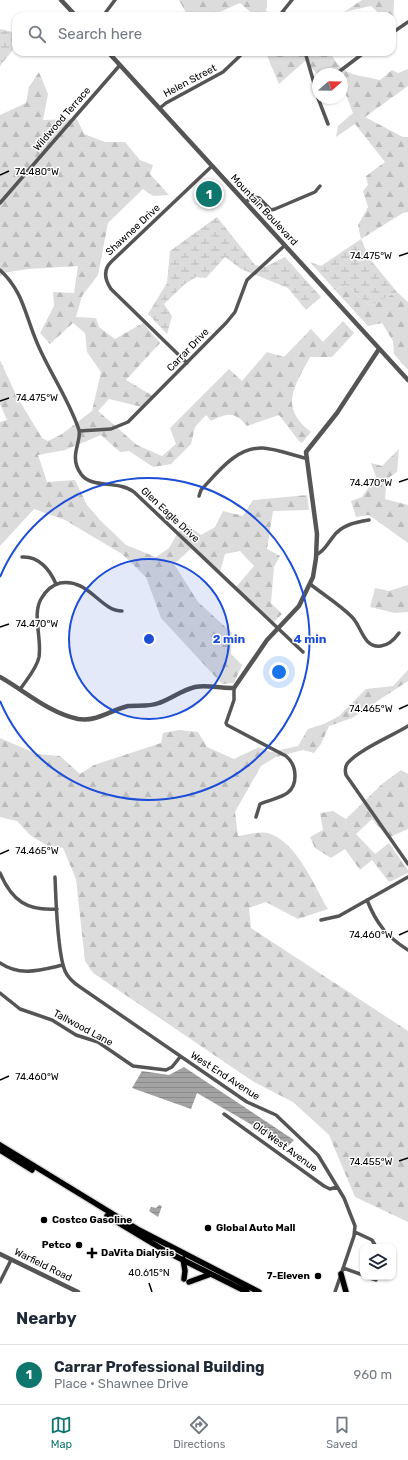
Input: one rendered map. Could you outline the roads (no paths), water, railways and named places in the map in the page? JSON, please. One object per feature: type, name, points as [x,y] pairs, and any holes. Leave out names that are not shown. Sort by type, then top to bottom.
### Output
[{"type":"highway","points":[[0,1145],[139,1230],[258,1292]]},
{"type":"highway","points":[[0,1151],[134,1233],[247,1292]]},
{"type":"highway","points":[[182,1259],[187,1280],[211,1274]]},
{"type":"highway","points":[[342,1271],[346,1292]]},
{"type":"street","points":[[61,0],[72,12]]},
{"type":"street","points":[[106,12],[116,0]]},
{"type":"street","points":[[283,11],[292,0]]},
{"type":"street","points":[[396,30],[408,22]]},
{"type":"street","name":"Mountain Boulevard","points":[[112,56],[408,380]]},
{"type":"street","name":"Helen Street","points":[[160,108],[166,103],[223,72],[240,56]]},
{"type":"street","points":[[306,56],[312,74]]},
{"type":"street","points":[[344,68],[360,56]]},
{"type":"street","name":"Wildwood Terrace","points":[[0,203],[120,65]]},
{"type":"street","points":[[320,104],[328,124]]},
{"type":"street","name":"Shawnee Drive","points":[[187,362],[111,289],[105,276],[105,270],[111,262],[212,166]]},
{"type":"street","points":[[245,202],[254,197],[259,198],[271,210],[315,192],[320,186]]},
{"type":"street","name":"Carrar Drive","points":[[79,431],[111,429],[128,422],[235,312],[247,280],[284,246]]},
{"type":"street","points":[[0,270],[13,282],[21,298],[38,345],[59,386],[79,431]]},
{"type":"street","points":[[256,817],[260,804],[283,797],[292,788],[294,781],[293,768],[291,762],[286,756],[226,723],[234,700],[234,688],[258,652],[278,628],[295,611],[310,584],[316,555],[317,534],[305,458],[307,448],[337,413],[379,349]]},
{"type":"street","name":"Glen Eagle Drive","points":[[79,431],[75,453],[80,473],[84,477],[95,482],[123,485],[134,492],[278,628]]},
{"type":"street","points":[[198,496],[201,490],[230,460],[242,452],[262,448],[305,458]]},
{"type":"street","points":[[316,555],[325,548],[334,535],[346,526],[369,520]]},
{"type":"street","points":[[22,557],[31,557],[45,566],[56,584]]},
{"type":"street","points":[[21,688],[38,658],[39,603],[45,594],[56,584],[68,583],[78,585],[114,610],[122,611]]},
{"type":"street","points":[[310,584],[352,616],[370,644],[377,646],[386,645],[399,634]]},
{"type":"street","points":[[278,628],[303,652]]},
{"type":"street","points":[[0,677],[21,688],[33,698],[60,712],[86,720],[94,719],[127,706],[155,704],[195,687],[202,686],[225,689],[234,688]]},
{"type":"street","points":[[408,726],[349,762],[345,772],[408,864]]},
{"type":"street","points":[[0,873],[8,889],[17,899],[28,906],[39,910],[57,909]]},
{"type":"street","name":"West End Avenue","points":[[55,876],[63,965],[68,976],[80,988],[247,1102],[282,1119],[295,1135],[318,1155],[350,1211],[355,1226],[355,1232]]},
{"type":"street","points":[[321,920],[338,916],[408,877]]},
{"type":"street","points":[[367,900],[374,917],[382,929],[408,950]]},
{"type":"street","points":[[0,963],[12,970],[22,972],[63,965]]},
{"type":"street","name":"Tallwood Lane","points":[[0,993],[20,1009],[52,1020],[76,1035],[98,1042],[133,1066],[166,1070],[172,1067],[180,1057]]},
{"type":"street","name":"Old West Avenue","points":[[224,1114],[327,1188],[337,1187]]},
{"type":"street","points":[[335,1292],[355,1232],[372,1240],[374,1244]]},
{"type":"street","name":"Warfield Road","points":[[0,1254],[78,1292]]},
{"type":"street","points":[[0,1282],[11,1260]]},
{"type":"street","points":[[342,1271],[360,1274]]},
{"type":"place","name":"Carrar Professional Building","points":[[209,194]]},
{"type":"place","name":"Costco Gasoline","points":[[44,1220]]},
{"type":"place","name":"Global Auto Mall","points":[[208,1228]]},
{"type":"place","name":"Petco","points":[[79,1245]]},
{"type":"place","name":"DaVita Dialysis","points":[[92,1253]]},
{"type":"place","name":"7-Eleven","points":[[318,1276]]}]
